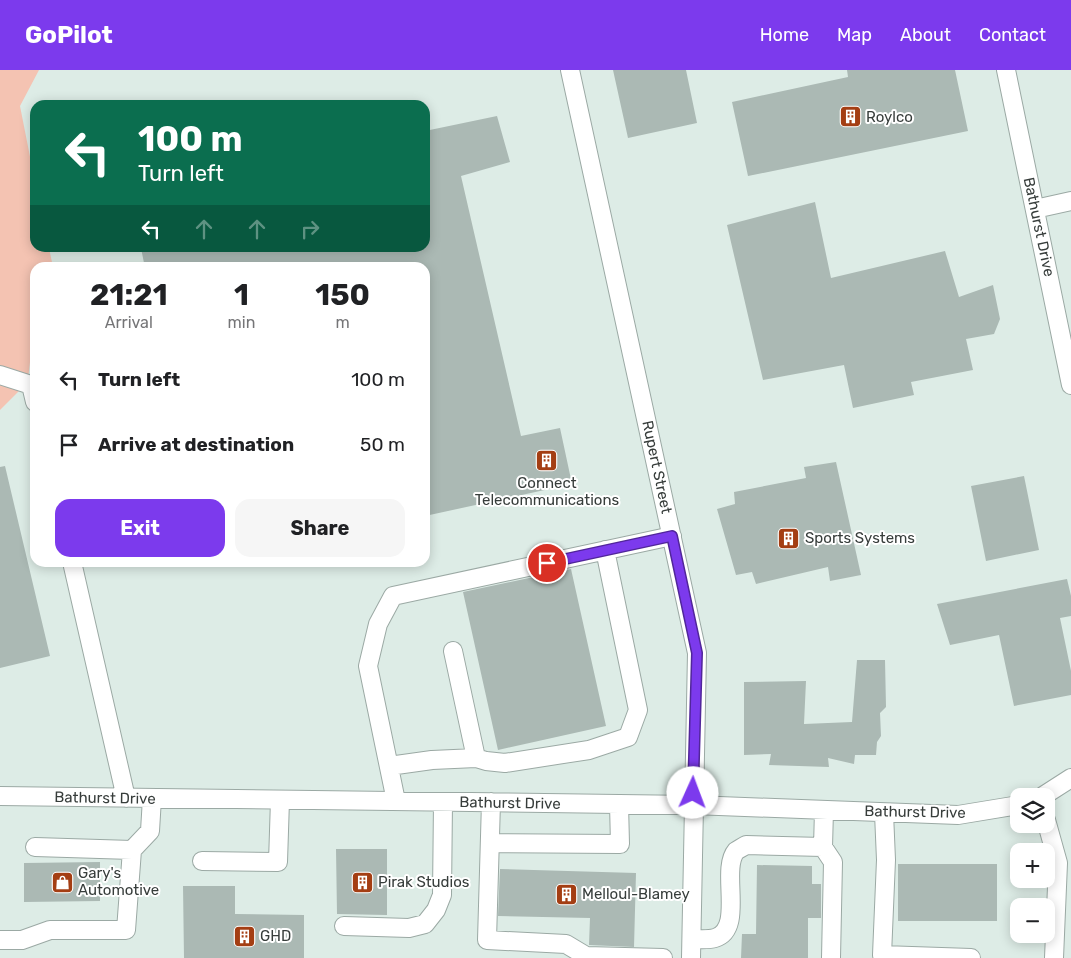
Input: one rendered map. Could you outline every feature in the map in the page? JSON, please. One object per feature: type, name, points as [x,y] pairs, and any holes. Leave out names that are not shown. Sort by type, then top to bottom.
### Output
[{"type":"street","name":"Rupert Street","points":[[570,70],[697,653],[692,805],[691,958]]},
{"type":"street","name":"Bathurst Drive","points":[[1006,70],[1071,383]]},
{"type":"street","points":[[1035,209],[1071,201]]},
{"type":"street","points":[[0,375],[30,385]]},
{"type":"street","points":[[396,801],[368,666],[378,624],[393,596],[672,536]]},
{"type":"street","points":[[389,766],[432,760],[476,758],[486,762],[505,763],[589,750],[628,737],[638,710],[605,550]]},
{"type":"street","points":[[73,567],[126,798]]},
{"type":"street","points":[[453,651],[476,758]]},
{"type":"street","points":[[1055,788],[1071,778]]},
{"type":"street","name":"Bathurst Drive","points":[[0,796],[692,805],[958,816],[1010,807]]},
{"type":"street","points":[[0,940],[22,940],[50,930],[126,930],[132,850],[150,831],[152,798]]},
{"type":"street","points":[[202,861],[278,862],[280,800]]},
{"type":"street","points":[[344,926],[409,928],[425,924],[436,910],[442,895],[443,802]]},
{"type":"street","points":[[491,802],[487,940],[566,944],[586,956],[663,958]]},
{"type":"street","points":[[490,843],[620,844],[619,804]]},
{"type":"street","points":[[824,810],[823,847],[833,862],[831,958]]},
{"type":"street","points":[[884,812],[886,860],[882,955],[971,958]]},
{"type":"street","points":[[1050,833],[1058,863],[1054,958]]},
{"type":"street","points":[[692,939],[716,938],[724,932],[730,922],[732,864],[736,852],[746,845],[823,847]]},
{"type":"street","points":[[36,846],[132,850]]},
{"type":"shaded area","points":[[0,70],[39,70],[20,106],[30,157],[30,252],[50,252],[52,262],[30,262],[30,362],[28,379],[0,369]]},
{"type":"shaded area","points":[[0,377],[23,387],[0,410]]},
{"type":"building","points":[[613,70],[686,70],[697,123],[628,138]]},
{"type":"building","name":"Roylco","points":[[847,70],[955,70],[968,131],[748,176],[732,102],[848,77]]},
{"type":"building","points":[[497,116],[510,162],[461,176],[521,436],[560,428],[572,484],[430,515],[430,262],[144,262],[142,252],[430,252],[430,130]]},
{"type":"building","points":[[815,202],[831,278],[945,251],[959,297],[993,285],[1000,319],[994,334],[966,339],[973,370],[911,382],[914,395],[853,408],[844,365],[763,380],[727,225]]},
{"type":"building","name":"Sports Systems","points":[[836,462],[861,575],[830,581],[828,567],[756,584],[752,572],[736,575],[717,509],[735,504],[734,492],[806,478],[804,467]]},
{"type":"building","points":[[5,466],[50,656],[0,668],[0,467]]},
{"type":"building","points":[[1024,476],[1039,550],[986,561],[971,486]]},
{"type":"building","points":[[571,569],[606,726],[498,750],[463,592]]},
{"type":"building","points":[[1067,579],[1071,596],[1071,616],[1060,618],[1071,671],[1071,695],[1014,706],[999,635],[950,645],[937,604]]},
{"type":"building","points":[[857,660],[885,660],[886,707],[880,713],[881,736],[877,742],[876,755],[855,755],[854,764],[828,758],[829,767],[769,765],[771,754],[744,755],[744,682],[806,681],[804,724],[852,722]]},
{"type":"building","name":"Pirak Studios","points":[[336,849],[387,849],[387,915],[337,914]]},
{"type":"building","name":"Gary's Automotive","points":[[100,862],[100,901],[24,902],[24,863]]},
{"type":"building","points":[[898,864],[997,864],[997,921],[898,921]]},
{"type":"building","points":[[757,865],[812,866],[812,884],[821,884],[821,918],[808,918],[808,958],[741,958],[742,934],[756,934]]},
{"type":"building","name":"Melloul-Blamey","points":[[500,869],[636,873],[634,947],[589,945],[590,918],[498,916]]},
{"type":"building","name":"GHD","points":[[183,886],[235,886],[235,914],[304,915],[304,958],[184,958]]},
{"type":"place","name":"Roylco","points":[[850,117]]},
{"type":"place","name":"Connect Telecommunications","points":[[547,460]]},
{"type":"place","name":"Sports Systems","points":[[789,538]]},
{"type":"place","name":"Gary's Automotive","points":[[62,882]]},
{"type":"place","name":"Pirak Studios","points":[[362,882]]},
{"type":"place","name":"Melloul-Blamey","points":[[566,894]]},
{"type":"place","name":"GHD","points":[[244,936]]},
{"type":"route","points":[[547,563],[651,539],[672,536],[697,653],[693,793]]}]
